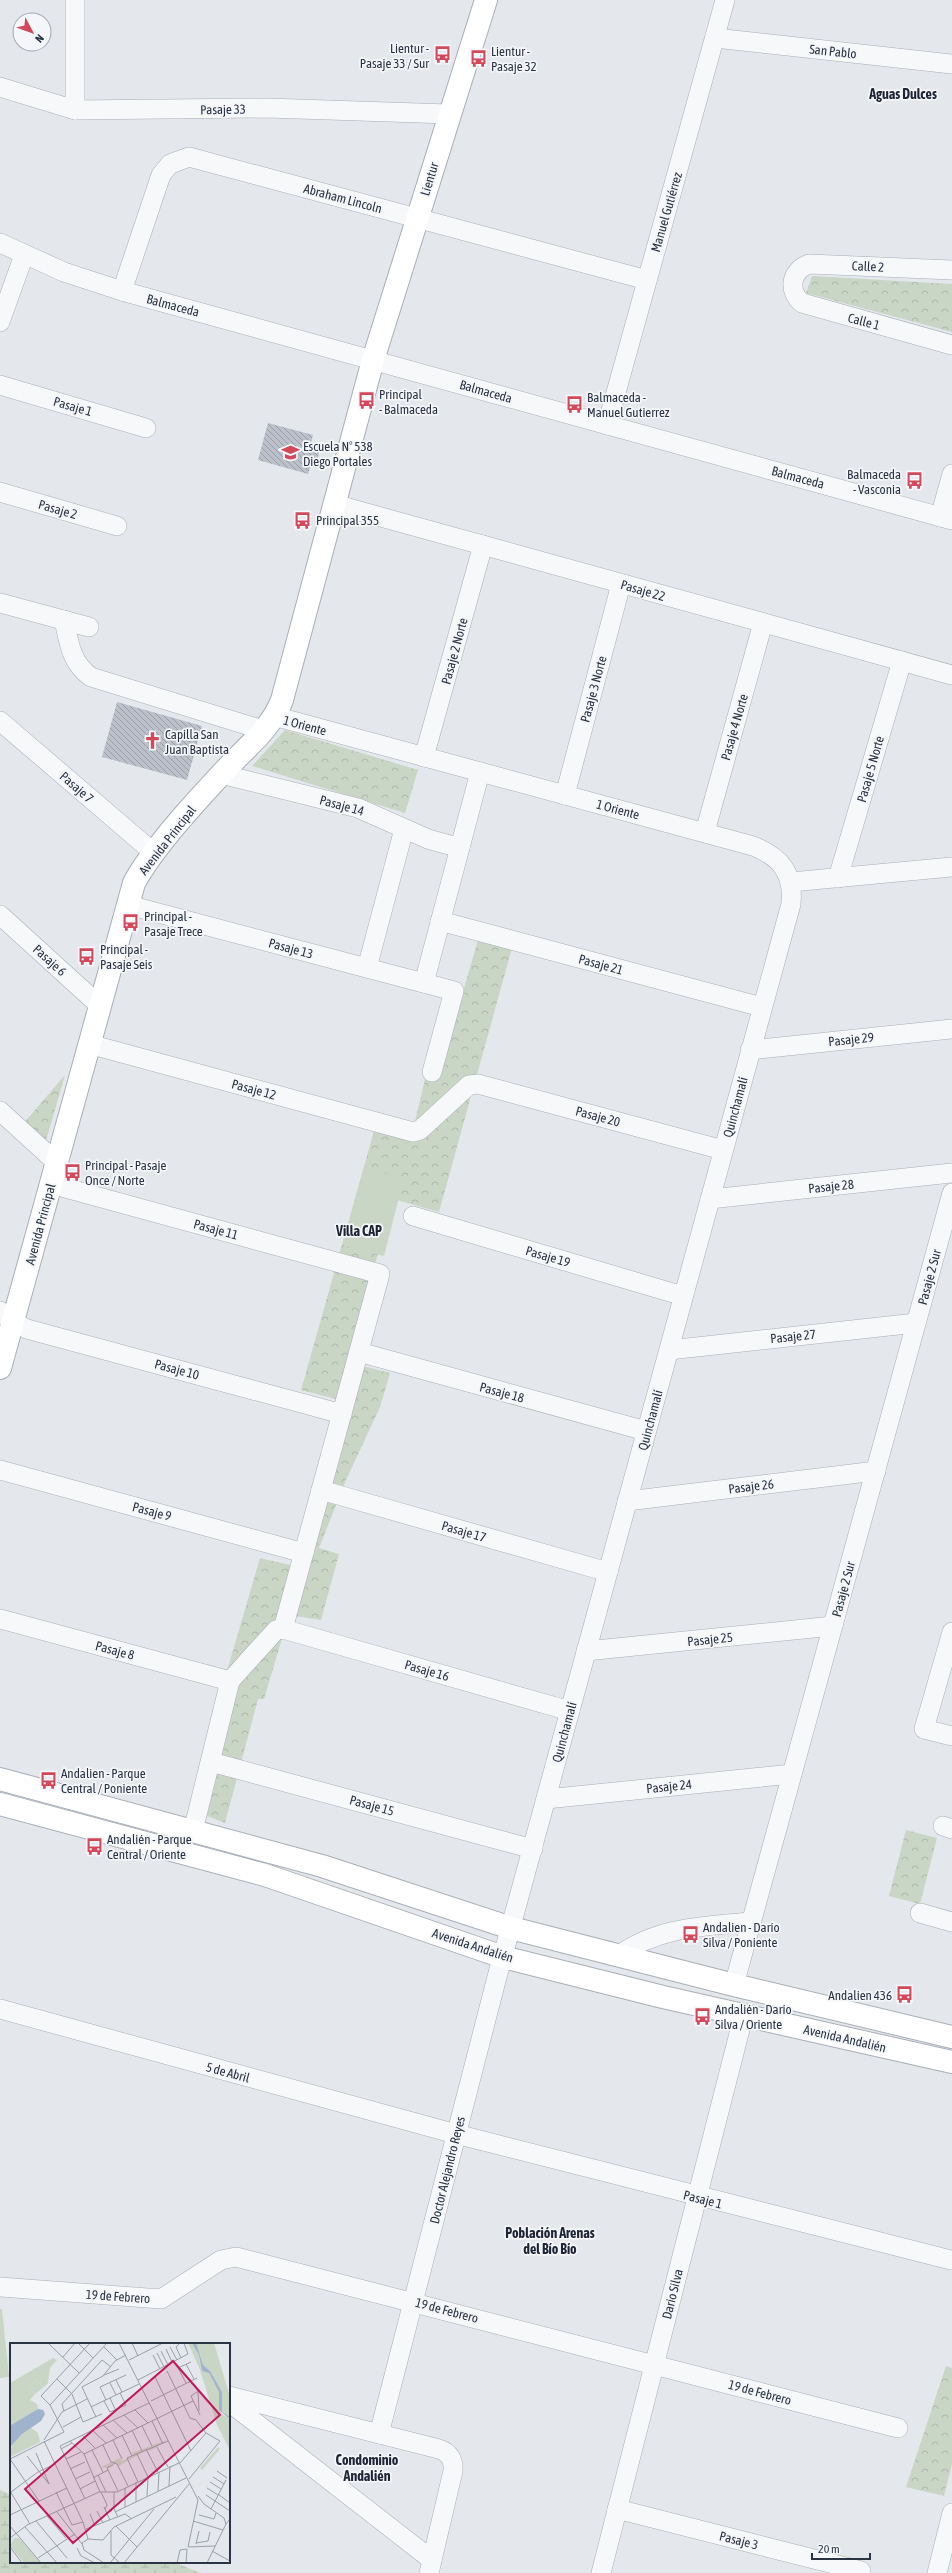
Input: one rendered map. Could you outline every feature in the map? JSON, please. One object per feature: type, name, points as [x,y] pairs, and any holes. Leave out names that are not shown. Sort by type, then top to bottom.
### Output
[{"type":"main road","name":"Lientur","points":[[373,360],[486,0]]},
{"type":"main road","name":"Avenida Principal","points":[[0,1368],[6,1316],[51,1184],[99,1005],[137,878],[154,853],[221,774],[268,723],[282,700],[373,360]]},
{"type":"main road","name":"Avenida Andalién","points":[[0,1779],[388,1886],[511,1928],[734,1985],[952,2037]]},
{"type":"main road","name":"Avenida Andalién","points":[[0,1804],[265,1875],[503,1957],[663,1997],[952,2062]]},
{"type":"street","points":[[75,0],[75,110]]},
{"type":"street","name":"Manuel Gutiérrez","points":[[607,425],[725,0]]},
{"type":"street","name":"San Pablo","points":[[715,38],[952,64]]},
{"type":"street","name":"Pasaje 33","points":[[0,87],[75,110],[268,108],[449,114]]},
{"type":"street","name":"Abraham Lincoln","points":[[122,291],[161,175],[170,164],[183,158],[196,158],[648,280]]},
{"type":"street","name":"Balmaceda","points":[[0,243],[64,272],[122,291],[946,518]]},
{"type":"street","points":[[0,322],[24,255]]},
{"type":"street","name":"Calle 2","points":[[792,281],[803,266],[815,264],[952,270]]},
{"type":"street","name":"Calle 1","points":[[792,281],[794,294],[802,303],[952,344]]},
{"type":"street","name":"Pasaje 1","points":[[0,385],[146,428]]},
{"type":"street","points":[[946,518],[952,474]]},
{"type":"street","name":"Pasaje 2","points":[[0,492],[117,526]]},
{"type":"street","name":"Pasaje 22","points":[[334,504],[952,675]]},
{"type":"street","name":"Pasaje 2 Norte","points":[[424,757],[483,545]]},
{"type":"street","name":"Pasaje 3 Norte","points":[[565,795],[621,584]]},
{"type":"street","points":[[0,603],[89,627]]},
{"type":"street","name":"1 Oriente","points":[[64,620],[72,654],[76,663],[91,677],[268,723],[424,757],[705,832],[762,849],[777,860],[791,882]]},
{"type":"street","name":"Pasaje 4 Norte","points":[[705,832],[763,623]]},
{"type":"street","name":"Pasaje 5 Norte","points":[[838,878],[902,661]]},
{"type":"street","name":"Pasaje 7","points":[[0,721],[154,853]]},
{"type":"street","points":[[424,983],[480,772]]},
{"type":"street","name":"Pasaje 14","points":[[221,774],[358,808],[428,840],[460,848]]},
{"type":"street","points":[[367,968],[404,829]]},
{"type":"street","points":[[791,882],[952,867]]},
{"type":"street","name":"Quinchamalí","points":[[503,1957],[790,904],[791,882]]},
{"type":"street","name":"Pasaje 13","points":[[128,904],[454,991],[432,1072]]},
{"type":"street","name":"Pasaje 6","points":[[0,915],[99,1005]]},
{"type":"street","name":"Pasaje 21","points":[[440,921],[762,1007]]},
{"type":"street","name":"Pasaje 29","points":[[750,1050],[952,1029]]},
{"type":"street","name":"Pasaje 12","points":[[89,1044],[413,1132],[420,1130],[473,1084]]},
{"type":"street","name":"Pasaje 20","points":[[473,1084],[723,1150]]},
{"type":"street","points":[[0,1111],[57,1163]]},
{"type":"street","name":"Pasaje 28","points":[[710,1199],[952,1173]]},
{"type":"street","name":"Pasaje 11","points":[[51,1184],[380,1274],[358,1352]]},
{"type":"street","name":"Pasaje 2 Sur","points":[[734,1985],[952,1193]]},
{"type":"street","name":"Pasaje 19","points":[[413,1216],[683,1296]]},
{"type":"street","name":"Pasaje 10","points":[[6,1316],[27,1329],[342,1414]]},
{"type":"street","name":"Pasaje 27","points":[[669,1350],[916,1323]]},
{"type":"street","points":[[193,1831],[230,1681],[271,1634],[276,1630],[283,1629],[358,1352]]},
{"type":"street","name":"Pasaje 18","points":[[358,1352],[646,1431]]},
{"type":"street","name":"Pasaje 9","points":[[0,1470],[304,1553]]},
{"type":"street","name":"Pasaje 26","points":[[627,1501],[876,1471]]},
{"type":"street","name":"Pasaje 17","points":[[321,1490],[608,1572]]},
{"type":"street","name":"Pasaje 8","points":[[0,1619],[230,1681]]},
{"type":"street","name":"Pasaje 25","points":[[586,1651],[833,1626]]},
{"type":"street","name":"Pasaje 16","points":[[283,1629],[570,1711]]},
{"type":"street","points":[[952,1632],[924,1729],[952,1736]]},
{"type":"street","name":"Pasaje 15","points":[[211,1762],[533,1849]]},
{"type":"street","name":"Pasaje 24","points":[[546,1799],[792,1774]]},
{"type":"street","points":[[920,1913],[952,1922]]},
{"type":"street","points":[[618,1956],[640,1942],[669,1932],[751,1922]]},
{"type":"street","name":"Doctor Alejandro Reyes","points":[[379,2434],[503,1957]]},
{"type":"street","name":"5 de Abril","points":[[0,2009],[456,2134]]},
{"type":"street","name":"Dario Silva","points":[[600,2573],[744,2014]]},
{"type":"street","name":"Pasaje 1","points":[[456,2134],[697,2197],[951,2260]]},
{"type":"street","name":"19 de Febrero","points":[[0,2287],[162,2299],[221,2260],[236,2257],[413,2301],[898,2428]]},
{"type":"street","points":[[230,2396],[439,2449],[451,2456],[453,2471],[431,2566],[230,2403]]},
{"type":"street","name":"Pasaje 3","points":[[617,2509],[830,2568],[861,2571]]},
{"type":"street","points":[[943,2564],[952,2513]]},
{"type":"green space","points":[[812,276],[952,284],[952,332],[806,293]]},
{"type":"green space","points":[[285,730],[418,770],[405,813],[252,766]]},
{"type":"green space","points":[[478,940],[512,948],[439,1212],[393,1199],[348,1362],[390,1373],[380,1407],[346,1480],[319,1548],[339,1554],[321,1620],[289,1615],[264,1699],[258,1699],[225,1823],[207,1816],[246,1656],[227,1671],[260,1558],[294,1566],[336,1399],[301,1390],[374,1131],[411,1139],[444,998],[460,1002]]},
{"type":"green space","points":[[65,1075],[45,1144],[23,1124]]},
{"type":"green space","points":[[364,1168],[404,1178],[384,1256],[344,1246]]},
{"type":"green space","points":[[906,1830],[937,1838],[920,1904],[889,1896]]},
{"type":"green space","points":[[0,2309],[2,2309],[9,2377],[0,2378]]},
{"type":"green space","points":[[946,2366],[952,2368],[952,2464],[944,2496],[906,2487]]},
{"type":"green space","points":[[0,2490],[10,2495],[10,2563],[176,2563],[201,2573],[0,2573]]},
{"type":"building","name":"Escuela Nº 538 Diego Portales","points":[[268,423],[313,435],[311,443],[321,445],[316,466],[311,465],[308,474],[258,460]]},
{"type":"building","name":"Capilla San Juan Baptista","points":[[117,702],[202,726],[187,780],[102,757]]},
{"type":"place","name":"Lientur - Pasaje 33 / Sur","points":[[442,55]]},
{"type":"place","name":"Lientur - Pasaje 32","points":[[478,58]]},
{"type":"place","name":"Principal - Balmaceda","points":[[366,401]]},
{"type":"place","name":"Balmaceda - Manuel Gutierrez","points":[[574,404]]},
{"type":"place","name":"Escuela Nº 538 Diego Portales","points":[[290,453]]},
{"type":"place","name":"Balmaceda - Vasconia","points":[[914,481]]},
{"type":"place","name":"Principal 355","points":[[303,520]]},
{"type":"place","name":"Capilla San Juan Baptista","points":[[152,741]]},
{"type":"place","name":"Principal - Pasaje Trece","points":[[131,923]]},
{"type":"place","name":"Principal - Pasaje Seis","points":[[87,956]]},
{"type":"place","name":"Principal - Pasaje Once / Norte","points":[[72,1172]]},
{"type":"place","name":"Andalien - Parque Central / Poniente","points":[[48,1780]]},
{"type":"place","name":"Andalién - Parque Central / Oriente","points":[[94,1846]]},
{"type":"place","name":"Andalien - Darío Silva / Poniente","points":[[690,1934]]},
{"type":"place","name":"Andalien 436","points":[[905,1995]]},
{"type":"place","name":"Andalién - Darío Silva / Oriente","points":[[702,2016]]},
{"type":"district","name":"Aguas Dulces","points":[[903,94]]},
{"type":"district","name":"Villa CAP","points":[[359,1231]]},
{"type":"district","name":"Población Arenas del Bío Bío","points":[[550,2242]]},
{"type":"district","name":"Condominio Andalién","points":[[367,2468]]}]
